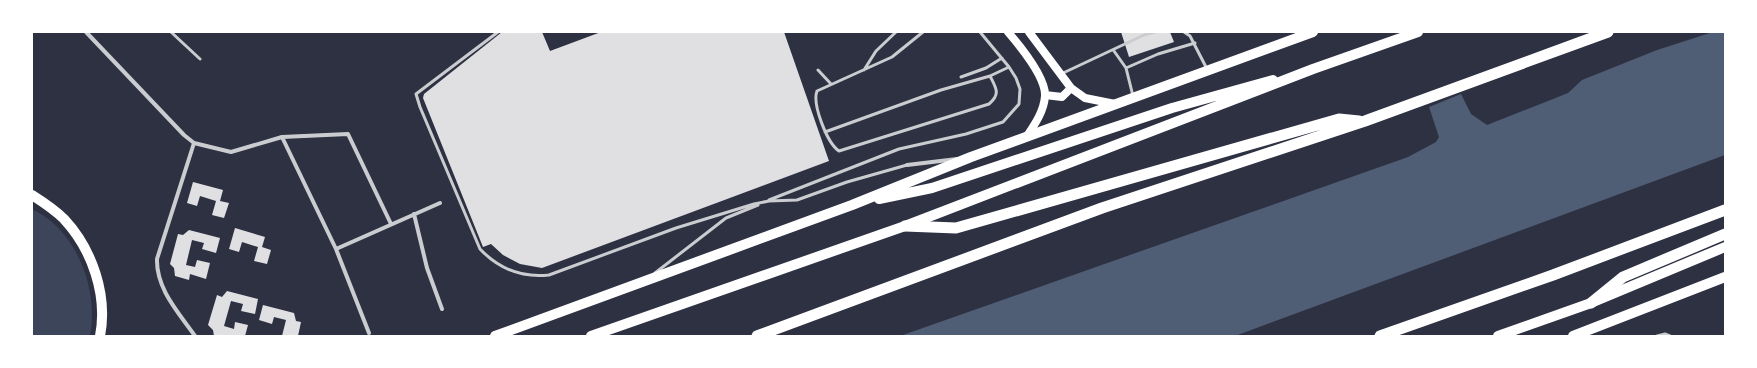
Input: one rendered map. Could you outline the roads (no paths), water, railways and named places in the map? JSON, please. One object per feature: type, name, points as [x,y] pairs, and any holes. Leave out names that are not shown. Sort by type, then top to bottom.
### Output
[{"type":"highway","points":[[495,336],[852,205],[1027,136],[1313,32]]},
{"type":"highway","points":[[591,336],[906,226],[1313,69],[1418,32]]},
{"type":"highway","points":[[757,336],[1102,208],[1365,121],[1608,32]]},
{"type":"highway","points":[[852,205],[932,188],[1172,108],[1246,86],[1313,69]]},
{"type":"highway","points":[[906,226],[956,228],[1339,119],[1365,121]]},
{"type":"highway","points":[[32,195],[64,219],[86,252],[100,289],[103,322],[100,336]]},
{"type":"highway","points":[[1380,336],[1553,275],[1725,210]]},
{"type":"highway","points":[[1591,303],[1623,277],[1725,234]]},
{"type":"highway","points":[[1498,336],[1591,303],[1725,247]]},
{"type":"highway","points":[[1573,336],[1587,332],[1725,277]]},
{"type":"main road","points":[[1008,32],[1031,62],[1045,95],[1039,118],[1027,136]]},
{"type":"main road","points":[[1029,32],[1071,88],[1085,98],[1116,104]]},
{"type":"main road","points":[[1045,95],[1062,97],[1071,88]]},
{"type":"street","points":[[86,32],[184,135],[194,143],[231,152],[282,138],[348,134],[391,224]]},
{"type":"street","points":[[282,138],[336,249],[369,333]]},
{"type":"street","points":[[194,143],[157,259],[157,271],[161,286],[195,336]]},
{"type":"street","points":[[907,165],[971,157]]},
{"type":"street","points":[[336,249],[440,203]]},
{"type":"street","points":[[414,214],[427,268],[442,309]]},
{"type":"lane","points":[[171,32],[200,59]]},
{"type":"lane","points":[[498,32],[416,94],[420,107],[480,249],[488,258],[502,267],[517,273],[534,277],[549,276],[676,228],[754,204],[769,201],[797,200],[847,182],[907,165]]},
{"type":"lane","points":[[863,71],[876,51],[896,32]]},
{"type":"lane","points":[[923,32],[892,57],[817,91],[814,99],[825,132],[830,143],[839,151],[990,104],[996,99],[998,94],[990,76]]},
{"type":"lane","points":[[645,281],[726,218],[899,149],[966,134],[1003,122],[1019,104],[1020,89],[1009,67],[980,32]]},
{"type":"lane","points":[[1061,74],[1155,32]]},
{"type":"lane","points":[[1184,32],[1190,36],[1195,43],[1208,71]]},
{"type":"lane","points":[[1126,68],[1158,54],[1195,43]]},
{"type":"lane","points":[[1114,51],[1126,68],[1134,98]]},
{"type":"lane","points":[[961,78],[986,68],[1002,58]]},
{"type":"lane","points":[[825,132],[928,94],[990,76],[1009,67]]},
{"type":"lane","points":[[818,70],[831,84]]},
{"type":"lane","points":[[1657,336],[1664,334],[1670,336]]}]
